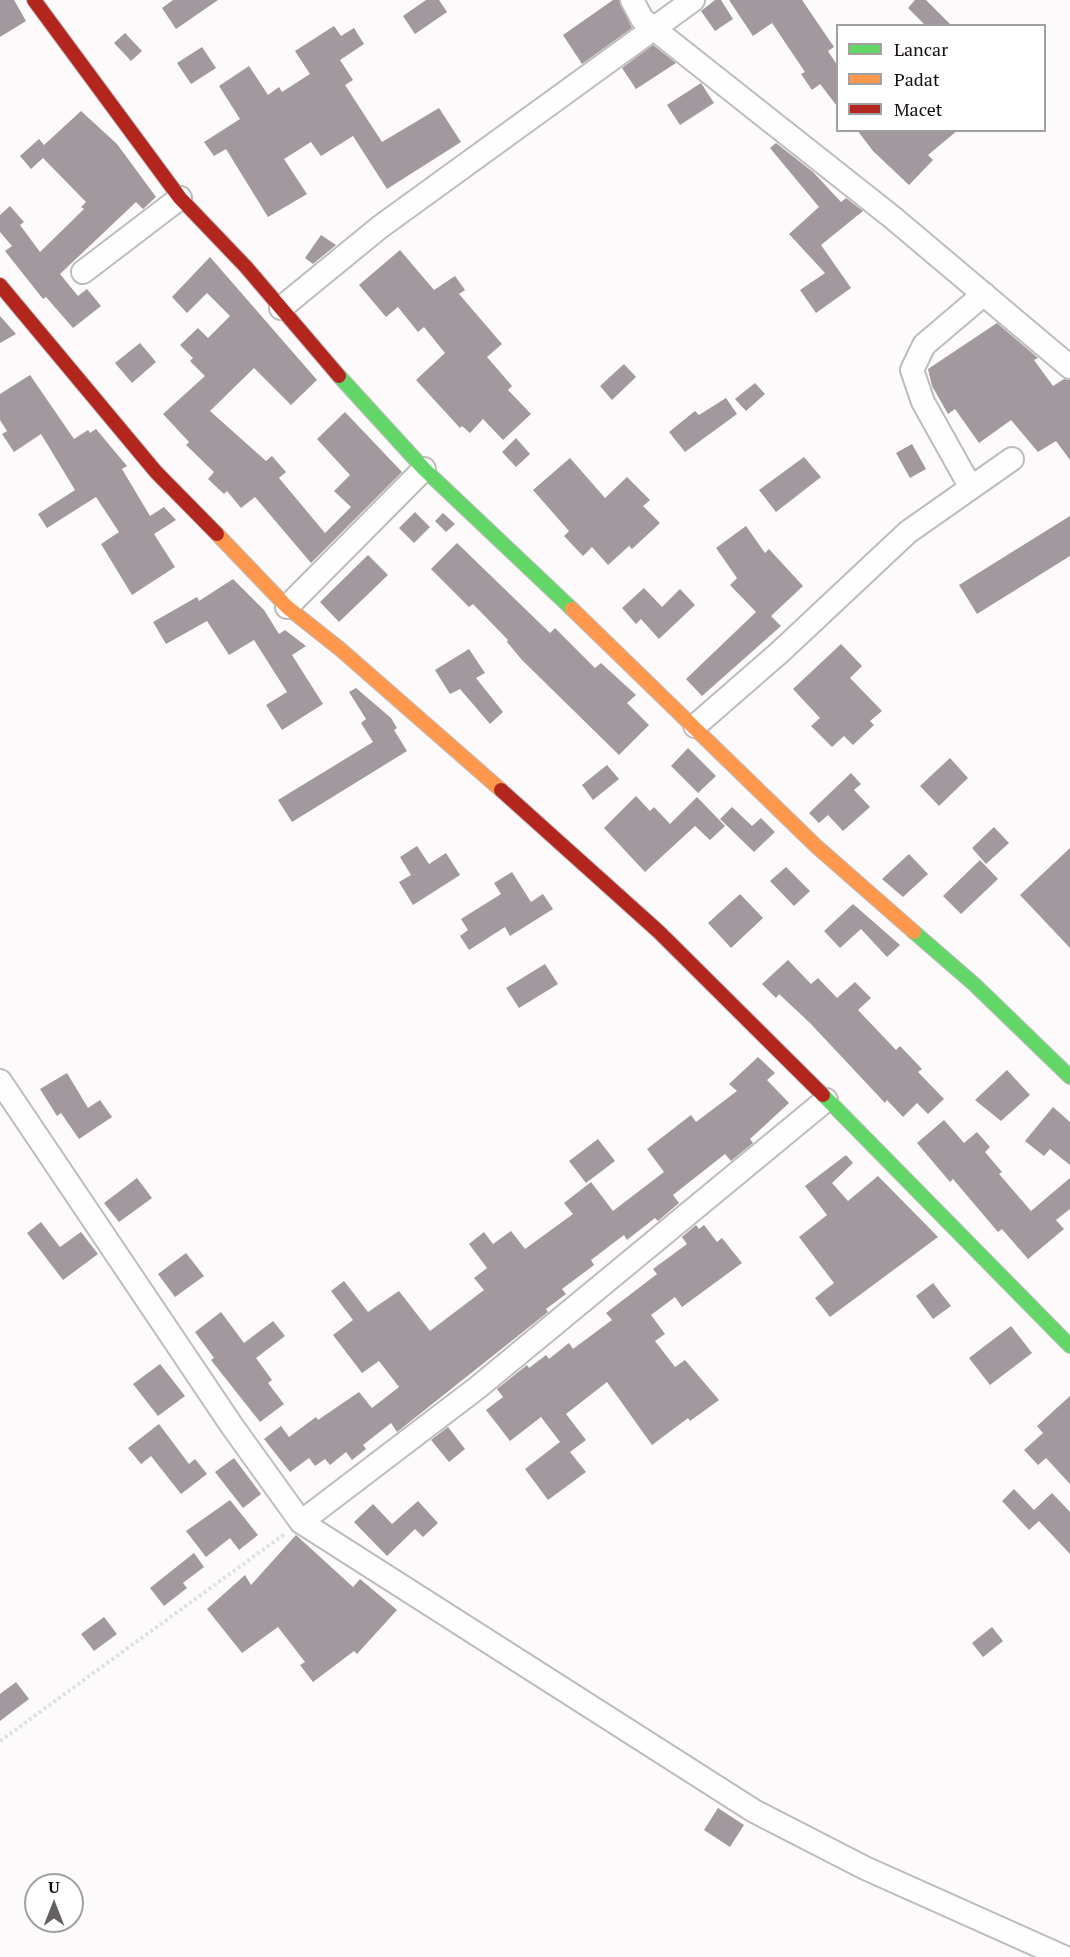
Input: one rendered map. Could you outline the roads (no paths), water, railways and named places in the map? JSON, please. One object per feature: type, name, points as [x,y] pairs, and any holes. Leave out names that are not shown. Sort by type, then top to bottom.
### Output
[{"type":"street","points":[[34,0],[104,91],[180,198],[246,267],[355,395],[424,469],[695,726],[816,846],[975,985],[1070,1077]]},
{"type":"street","points":[[632,0],[642,19],[659,24],[1070,367]]},
{"type":"street","points":[[281,308],[380,227],[693,0]]},
{"type":"street","points":[[83,273],[180,198]]},
{"type":"street","points":[[0,285],[156,472],[287,607],[340,649],[651,924],[881,1152],[1070,1346]]},
{"type":"street","points":[[971,488],[924,402],[912,370],[924,345],[984,294]]},
{"type":"street","points":[[695,726],[780,652],[908,532],[1012,459]]},
{"type":"street","points":[[287,607],[424,469]]},
{"type":"street","points":[[0,1081],[232,1426],[301,1522],[754,1811],[865,1868],[1064,1957]]},
{"type":"street","points":[[301,1522],[477,1388],[826,1100]]}]
